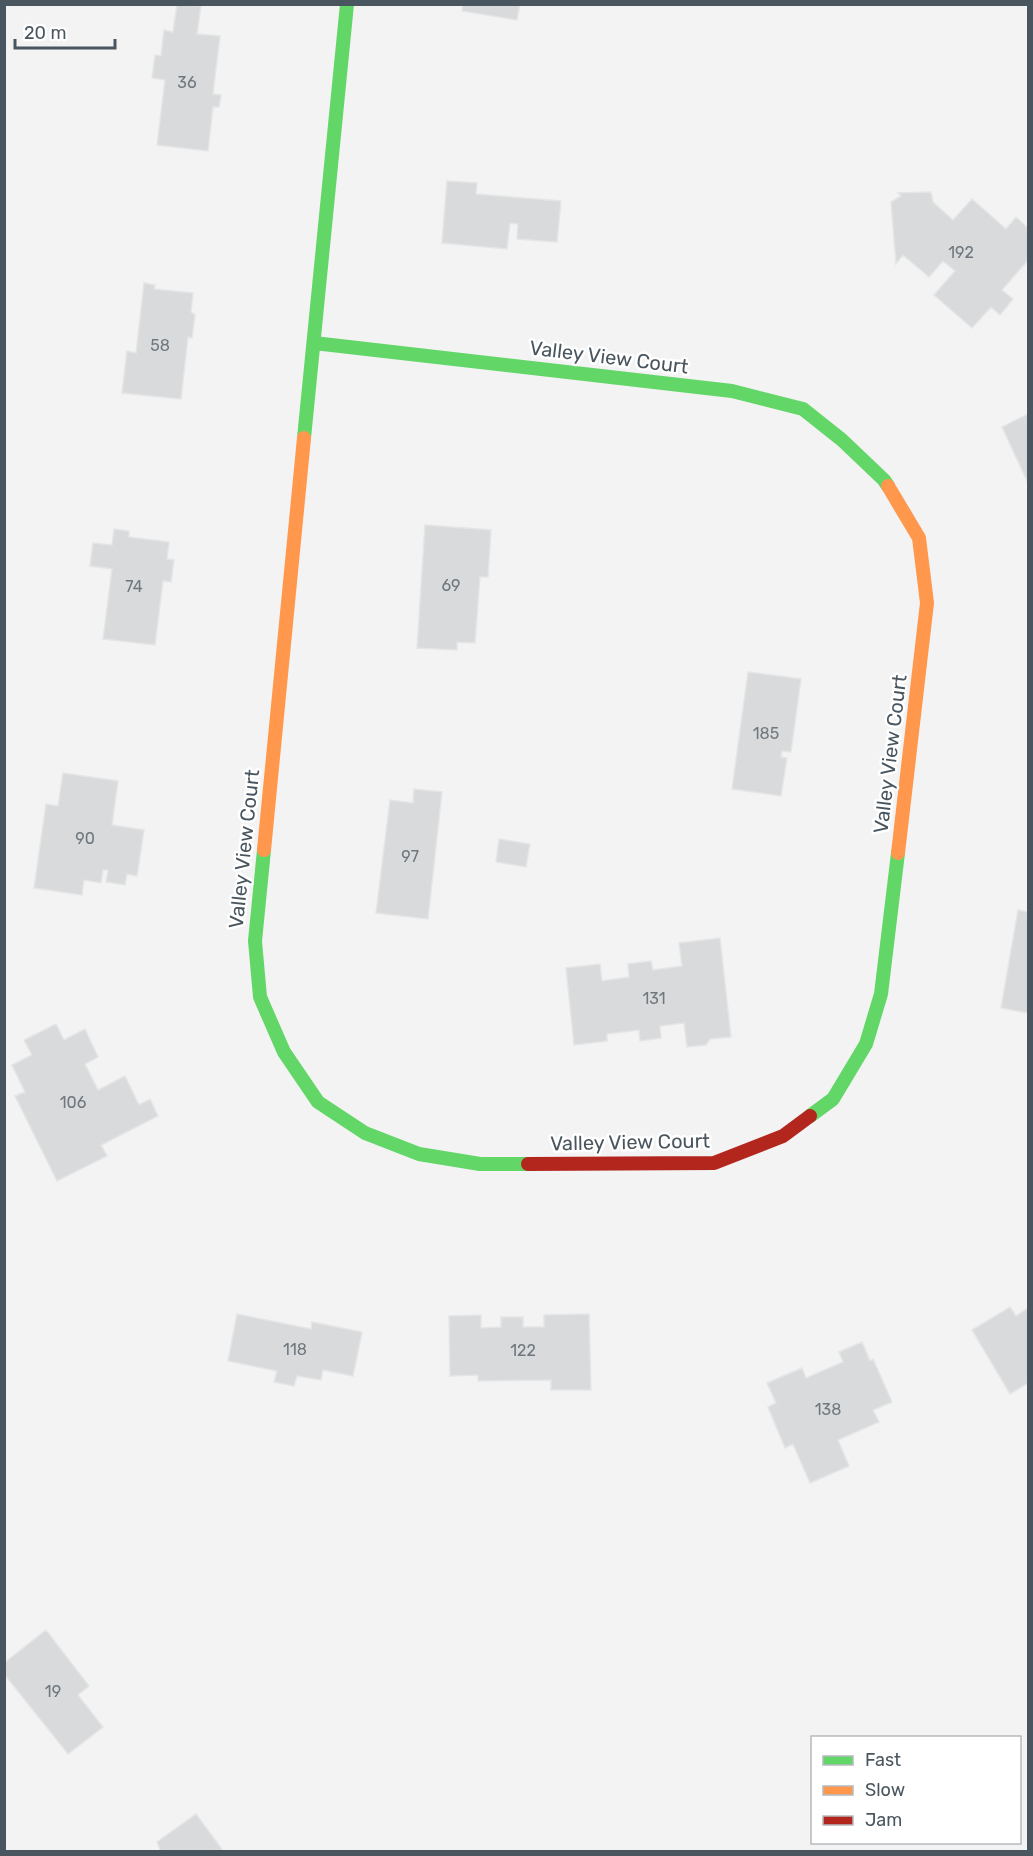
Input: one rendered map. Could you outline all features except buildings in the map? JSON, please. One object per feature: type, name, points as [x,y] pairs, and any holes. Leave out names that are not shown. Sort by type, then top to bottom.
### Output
[{"type":"street","name":"Valley View Court","points":[[314,343],[732,391],[803,409],[842,440],[884,480],[919,538],[927,603],[881,994],[866,1044],[833,1099],[783,1136],[714,1163],[480,1164],[419,1154],[365,1133],[318,1102],[284,1052],[260,997],[255,941],[347,4]]},
{"type":"traffic: fast","points":[[304,438],[347,4]]},
{"type":"traffic: fast","points":[[314,343],[732,391],[803,409],[842,440],[888,486]]},
{"type":"traffic: fast","points":[[264,850],[255,941],[260,997],[284,1052],[318,1102],[365,1133],[419,1154],[480,1164],[528,1164]]},
{"type":"traffic: fast","points":[[810,1116],[833,1099],[866,1044],[881,994],[898,853]]},
{"type":"traffic: slow","points":[[264,850],[304,438]]},
{"type":"traffic: slow","points":[[888,486],[919,538],[927,603],[898,853]]},
{"type":"traffic: jam","points":[[528,1164],[714,1163],[783,1136],[810,1116]]}]
